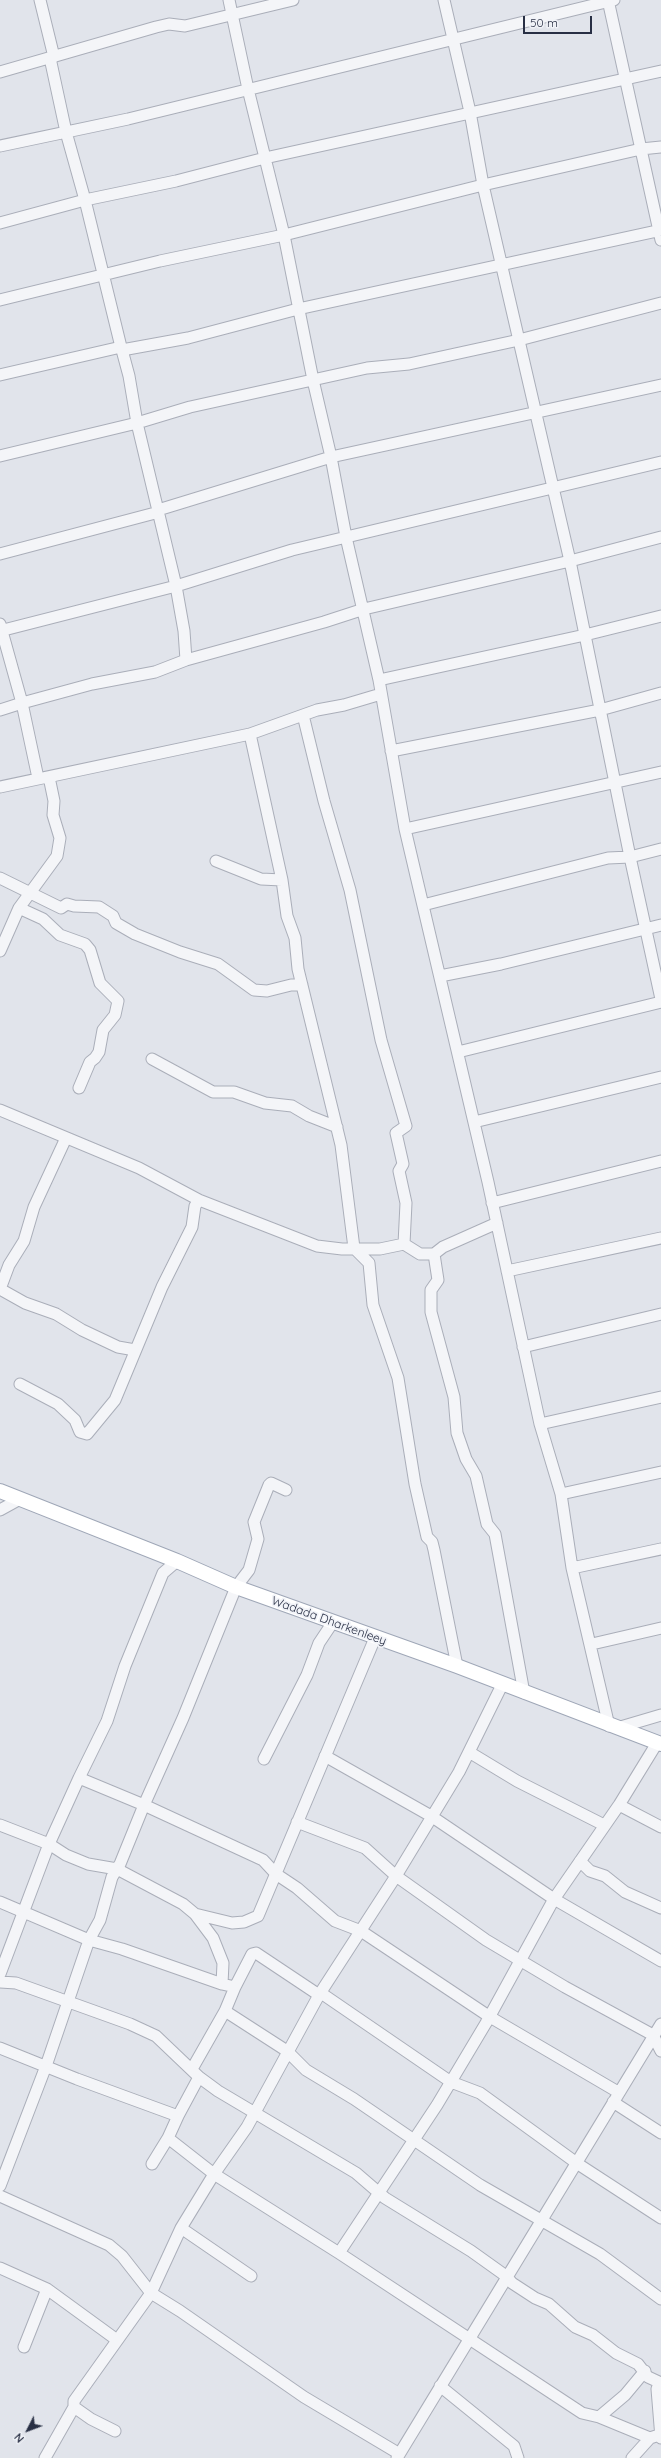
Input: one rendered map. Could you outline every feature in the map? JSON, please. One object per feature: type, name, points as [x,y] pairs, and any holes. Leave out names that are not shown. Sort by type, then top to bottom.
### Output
[{"type":"main road","name":"Wadada Dharkenleey","points":[[0,1491],[177,1561],[236,1587],[375,1638],[457,1666],[502,1685],[659,1744]]},
{"type":"street","points":[[40,0],[66,132],[85,200],[102,275],[129,376],[137,423],[176,586],[184,631],[186,660]]},
{"type":"street","points":[[229,0],[248,89],[284,234],[298,309],[331,457],[346,537],[364,609],[379,680],[405,830],[497,1223],[540,1424],[561,1494],[572,1568],[613,1727],[661,1715]]},
{"type":"street","points":[[0,72],[156,27],[169,24],[185,26],[233,16],[293,0]]},
{"type":"street","points":[[444,0],[470,112],[483,185],[537,413],[552,487],[570,561],[630,857],[661,999]]},
{"type":"street","points":[[0,146],[248,89],[610,0],[660,234],[502,265],[298,309],[188,338],[122,349],[0,375]]},
{"type":"street","points":[[0,223],[85,200],[176,182],[265,158],[626,77],[661,71]]},
{"type":"street","points":[[0,300],[102,275],[284,234],[483,185],[641,149],[661,147]]},
{"type":"street","points":[[0,456],[137,423],[190,407],[367,368],[409,364],[519,340],[661,304]]},
{"type":"street","points":[[0,554],[158,511],[331,457],[661,385]]},
{"type":"street","points":[[0,951],[19,908],[30,895],[57,856],[60,838],[53,815],[54,801],[44,777],[1,628],[176,586],[292,550],[661,462]]},
{"type":"street","points":[[0,710],[92,684],[154,672],[186,660],[324,622],[364,609],[570,561],[661,537]]},
{"type":"street","points":[[379,680],[585,635],[661,616]]},
{"type":"street","points":[[391,751],[600,710],[661,693]]},
{"type":"street","points":[[0,787],[250,734],[303,715],[381,694]]},
{"type":"street","points":[[303,715],[324,801],[350,890],[381,1040],[406,1126],[396,1132],[403,1164],[399,1171],[406,1203],[404,1244]]},
{"type":"street","points":[[250,734],[282,880],[287,916],[295,938],[295,955],[337,1127],[354,1248],[369,1263],[373,1305],[398,1378],[415,1484],[427,1537],[432,1542],[434,1550],[457,1666]]},
{"type":"street","points":[[405,830],[661,772]]},
{"type":"street","points":[[423,904],[608,858],[630,857],[661,848]]},
{"type":"street","points":[[216,861],[261,878],[282,880]]},
{"type":"street","points":[[0,878],[15,885],[30,895],[38,896],[61,908],[67,904],[99,907],[113,916],[116,923],[134,934],[180,952],[218,964],[254,990],[267,991],[291,985],[302,985]]},
{"type":"street","points":[[19,908],[43,919],[60,935],[85,944],[90,950],[100,983],[118,1001],[116,1015],[103,1030],[99,1052],[90,1062],[79,1088]]},
{"type":"street","points":[[440,976],[501,964],[661,924]]},
{"type":"street","points":[[458,1052],[661,1002]]},
{"type":"street","points":[[152,1059],[213,1092],[234,1092],[266,1103],[292,1106],[308,1116],[337,1127]]},
{"type":"street","points":[[474,1122],[661,1077]]},
{"type":"street","points":[[0,1110],[139,1168],[199,1200],[317,1246],[380,1249],[404,1244],[420,1254],[434,1254],[497,1223]]},
{"type":"street","points":[[66,1138],[34,1207],[24,1241],[9,1265],[0,1289],[25,1303],[56,1314],[82,1330],[118,1347],[135,1350]]},
{"type":"street","points":[[492,1203],[661,1161]]},
{"type":"street","points":[[20,1384],[58,1404],[75,1420],[80,1432],[88,1434],[115,1400],[162,1287],[192,1227],[195,1206],[199,1200]]},
{"type":"street","points":[[507,1272],[661,1238]]},
{"type":"street","points":[[434,1254],[438,1280],[431,1290],[431,1312],[454,1397],[457,1433],[466,1459],[476,1476],[488,1524],[495,1534],[524,1693]]},
{"type":"street","points":[[523,1348],[661,1314]]},
{"type":"street","points":[[540,1424],[661,1397]]},
{"type":"street","points":[[561,1494],[661,1472]]},
{"type":"street","points":[[0,2186],[46,2066],[89,1940],[100,1920],[112,1877],[117,1869],[144,1804],[183,1718],[236,1587],[249,1570],[258,1539],[254,1522],[268,1484],[271,1483],[286,1490]]},
{"type":"street","points":[[0,1510],[20,1499]]},
{"type":"street","points":[[572,1568],[661,1549]]},
{"type":"street","points":[[0,1974],[49,1844],[107,1721],[125,1666],[163,1573],[177,1561]]},
{"type":"street","points":[[264,1759],[307,1675],[319,1643],[333,1622]]},
{"type":"street","points":[[592,1644],[661,1628]]},
{"type":"street","points":[[195,1914],[232,1923],[252,1919],[258,1916],[375,1638]]},
{"type":"street","points":[[45,2458],[74,2408],[74,2401],[151,2293],[181,2228],[214,2174],[247,2127],[287,2051],[320,1994],[396,1876],[469,1752],[502,1685]]},
{"type":"street","points":[[339,2253],[380,2193],[413,2139],[451,2082],[490,2017],[520,1959],[554,1899],[659,1744]]},
{"type":"street","points":[[469,1752],[517,1781],[604,1825]]},
{"type":"street","points":[[326,1756],[431,1816],[554,1899],[661,1961]]},
{"type":"street","points":[[79,1778],[144,1804],[262,1860],[276,1874],[297,1888],[335,1922],[361,1931],[490,2017],[618,2092]]},
{"type":"street","points":[[619,1805],[661,1827]]},
{"type":"street","points":[[297,1822],[365,1848],[396,1876],[486,1940],[565,1987],[653,2035],[661,2051]]},
{"type":"street","points":[[0,1825],[49,1844],[66,1855],[88,1864],[117,1869],[183,1904],[195,1914],[213,1938],[223,1963],[222,1984]]},
{"type":"street","points":[[580,1860],[590,1871],[605,1876],[625,1892],[661,1908]]},
{"type":"street","points":[[0,1902],[89,1940],[122,1949],[222,1984],[235,1987]]},
{"type":"street","points":[[152,2164],[168,2138],[235,1987],[252,1954],[256,1953],[451,2082],[480,2093],[578,2164],[661,2218]]},
{"type":"street","points":[[0,1982],[16,1983],[152,2034],[218,2091],[356,2173],[380,2193],[471,2251],[506,2276],[512,2283],[535,2298],[549,2304],[575,2326],[593,2334],[616,2353],[626,2357],[645,2371],[648,2377],[660,2383],[657,2389],[657,2437],[632,2458]]},
{"type":"street","points":[[225,2011],[287,2051],[306,2070],[354,2099],[480,2185],[600,2254],[661,2299]]},
{"type":"street","points":[[0,2196],[109,2245],[122,2256],[151,2293],[180,2311],[304,2397],[399,2456],[506,2276],[578,2164],[612,2102],[661,2024]]},
{"type":"street","points":[[0,2048],[178,2116]]},
{"type":"street","points":[[612,2102],[661,2132]]},
{"type":"street","points":[[168,2138],[214,2174],[339,2253],[582,2413],[657,2437]]},
{"type":"street","points":[[181,2228],[251,2276]]},
{"type":"street","points":[[0,2268],[47,2289],[117,2340]]},
{"type":"street","points":[[24,2347],[47,2289]]},
{"type":"street","points":[[599,2418],[625,2395],[645,2371]]},
{"type":"street","points":[[440,2386],[514,2446],[518,2458]]},
{"type":"street","points":[[74,2408],[90,2419],[115,2431]]}]
